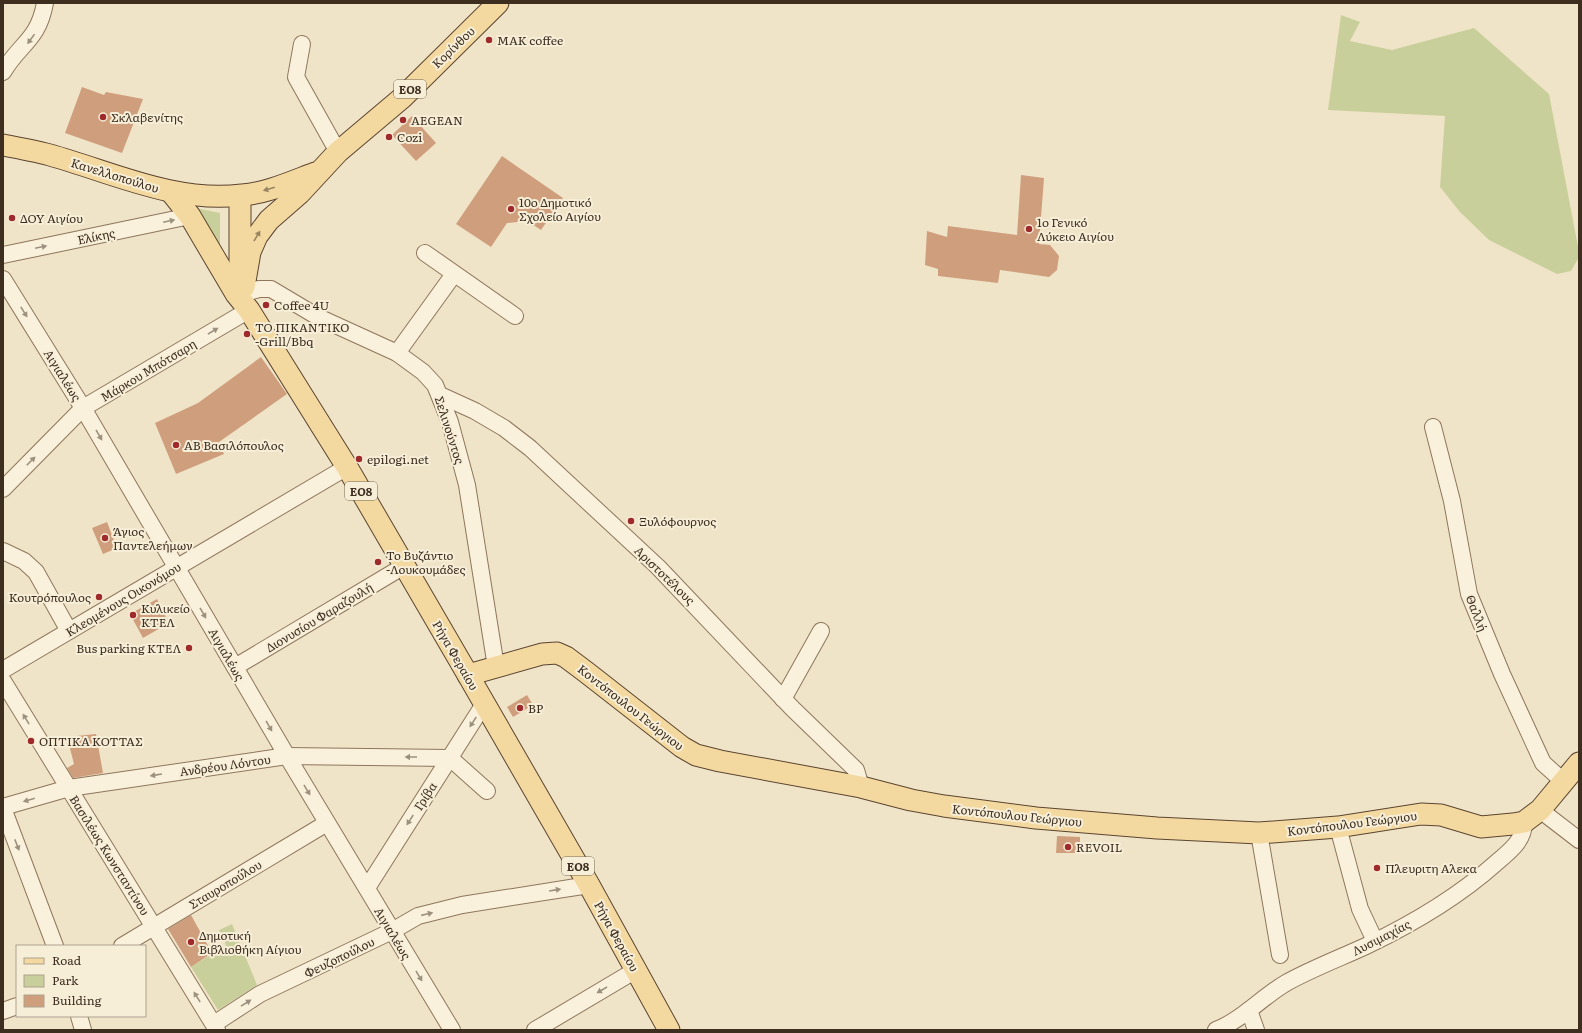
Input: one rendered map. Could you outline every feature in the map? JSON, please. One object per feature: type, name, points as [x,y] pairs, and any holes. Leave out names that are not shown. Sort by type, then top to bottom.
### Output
[{"type":"main road","name":"Κορίνθου","points":[[300,193],[338,152],[402,98],[498,3]]},
{"type":"main road","name":"Κανελλοπούλου","points":[[3,145],[50,155],[130,181],[176,193],[234,203]]},
{"type":"main road","name":"Κορίνθου","points":[[234,203],[319,171]]},
{"type":"main road","name":"Ρήγα Φεραίου","points":[[176,193],[243,294],[347,467],[589,885],[669,1030]]},
{"type":"main road","points":[[234,203],[265,205],[300,193]]},
{"type":"main road","name":"ΕΟ8","points":[[243,294],[250,252],[257,236],[269,220],[300,193]]},
{"type":"main road","name":"ΕΟ8","points":[[234,203],[227,258],[243,294]]},
{"type":"main road","name":"Κοντόπουλου Γεώργιου","points":[[468,675],[542,654],[557,653],[581,668],[682,747],[696,755],[748,768],[861,787],[925,803],[1036,818],[1157,828],[1259,833],[1338,827],[1421,814],[1441,815],[1481,827],[1505,826],[1524,822],[1540,810],[1579,763]]},
{"type":"street","points":[[3,72],[11,60],[25,46],[38,28],[45,3]]},
{"type":"street","points":[[302,44],[296,77],[338,152]]},
{"type":"street","name":"Ελίκης","points":[[3,255],[190,216]]},
{"type":"street","points":[[425,253],[515,316]]},
{"type":"street","points":[[397,353],[454,274]]},
{"type":"street","name":"Αιγιαλέως","points":[[3,279],[83,408],[287,756],[452,1030]]},
{"type":"street","name":"Σελινούντος","points":[[243,294],[259,289],[271,289],[318,317],[397,353],[423,372],[435,385],[454,435],[467,485],[496,666]]},
{"type":"street","name":"Μάρκου Μπότσαρη","points":[[3,489],[83,408],[243,294]]},
{"type":"street","name":"Αριστοτέλους","points":[[440,395],[475,411],[504,428],[530,448],[679,588],[783,699],[856,770],[861,787]]},
{"type":"street","name":"Θαλλή","points":[[1433,426],[1452,501],[1469,594],[1502,674],[1542,763],[1564,782]]},
{"type":"street","name":"Κλεομένους Οικονόμου","points":[[3,670],[347,467]]},
{"type":"street","points":[[3,551],[24,561],[36,572],[70,631]]},
{"type":"street","name":"Διονυσίου Φαραζουλή","points":[[235,667],[404,566]]},
{"type":"street","points":[[783,699],[821,631]]},
{"type":"street","name":"Βασιλέως Κωνσταντίνου","points":[[3,681],[154,927],[214,1028]]},
{"type":"street","name":"Γρίβα","points":[[367,888],[484,704]]},
{"type":"street","name":"Ανδρέου Λόντου","points":[[3,808],[69,788],[287,756],[450,758]]},
{"type":"street","points":[[450,758],[487,791]]},
{"type":"street","points":[[3,808],[55,945]]},
{"type":"street","points":[[1540,810],[1579,840]]},
{"type":"street","name":"Λυσιμαχίας","points":[[1216,1030],[1242,1016],[1286,983],[1375,941],[1439,906],[1473,884],[1514,846],[1524,833],[1524,822]]},
{"type":"street","name":"Σταυροπούλου","points":[[124,945],[327,823]]},
{"type":"street","points":[[1338,827],[1360,909],[1375,941]]},
{"type":"street","points":[[1259,833],[1280,956]]},
{"type":"street","name":"Φευζοπούλου","points":[[214,1028],[260,994],[392,931],[418,916],[462,905],[589,885]]},
{"type":"street","points":[[535,1030],[636,970]]},
{"type":"street","points":[[3,1011],[16,1006]]},
{"type":"street","points":[[1249,1010],[1256,1030]]},
{"type":"street","points":[[79,1017],[84,1030]]},
{"type":"green space","points":[[1341,15],[1360,22],[1350,41],[1392,50],[1474,28],[1549,94],[1579,252],[1579,257],[1571,271],[1557,274],[1489,240],[1460,212],[1440,187],[1445,116],[1328,110]]},
{"type":"green space","points":[[191,207],[220,213],[220,254]]},
{"type":"green space","points":[[232,924],[257,985],[218,1010],[191,967],[226,945],[219,930]]},
{"type":"building","name":"Σκλαβενίτης","points":[[82,87],[104,95],[106,92],[143,99],[122,153],[65,133]]},
{"type":"building","points":[[412,116],[436,143],[416,161],[392,135]]},
{"type":"building","name":"10o Δημοτικό Σχολείο Αιγίου","points":[[502,156],[563,198],[541,230],[527,221],[507,223],[491,247],[456,224]]},
{"type":"building","name":"1o Γενικό Λύκειο Αιγίου","points":[[1021,175],[1044,178],[1039,244],[1050,245],[1059,256],[1057,270],[1049,277],[1000,270],[998,283],[938,276],[938,269],[925,265],[927,231],[947,237],[948,226],[1017,235]]},
{"type":"building","points":[[261,357],[287,394],[219,442],[224,454],[176,474],[155,423],[198,403]]},
{"type":"building","name":"Άγιος Παντελεήμων","points":[[107,522],[117,548],[103,554],[92,528]]},
{"type":"building","points":[[157,599],[169,623],[143,638],[130,614]]},
{"type":"building","points":[[527,695],[533,705],[513,717],[507,707]]},
{"type":"building","points":[[96,734],[103,773],[73,778],[67,768],[74,764],[67,737]]},
{"type":"building","points":[[1057,836],[1080,837],[1080,853],[1056,853]]},
{"type":"building","name":"Δημοτική Βιβλιοθήκη Αίγιου","points":[[191,915],[212,953],[191,967],[168,929]]},
{"type":"place","name":"ΜΑΚ coffee","points":[[489,40]]},
{"type":"place","name":"Σκλαβενίτης","points":[[103,117]]},
{"type":"place","name":"AEGEAN","points":[[403,120]]},
{"type":"place","name":"Cozi","points":[[389,137]]},
{"type":"place","name":"10o Δημοτικό Σχολείο Αιγίου","points":[[511,209]]},
{"type":"place","name":"ΔΟΥ Αιγίου","points":[[12,218]]},
{"type":"place","name":"1o Γενικό Λύκειο Αιγίου","points":[[1029,229]]},
{"type":"place","name":"Coffee 4U","points":[[266,305]]},
{"type":"place","name":"ΤΟ ΠΙΚΑΝΤΙΚΟ -Grill/Bbq","points":[[247,334]]},
{"type":"place","name":"ΑΒ Βασιλόπουλος","points":[[176,445]]},
{"type":"place","name":"epilogi.net","points":[[359,459]]},
{"type":"place","name":"Ξυλόφουρνος","points":[[631,521]]},
{"type":"place","name":"Άγιος Παντελεήμων","points":[[105,538]]},
{"type":"place","name":"Το Βυζάντιο -Λουκουμάδες","points":[[378,562]]},
{"type":"place","name":"Κουτρόπουλος","points":[[99,597]]},
{"type":"place","name":"Κυλικείο ΚΤΕΛ","points":[[133,615]]},
{"type":"place","name":"Bus parking ΚΤΕΛ","points":[[189,648]]},
{"type":"place","name":"BP","points":[[520,708]]},
{"type":"place","name":"ΟΠΤΙΚΑ ΚΟΤΤΑΣ","points":[[31,741]]},
{"type":"place","name":"REVOIL","points":[[1068,847]]},
{"type":"place","name":"Πλευριτη Αλεκα","points":[[1377,868]]},
{"type":"place","name":"Δημοτική Βιβλιοθήκη Αίγιου","points":[[191,942]]}]
